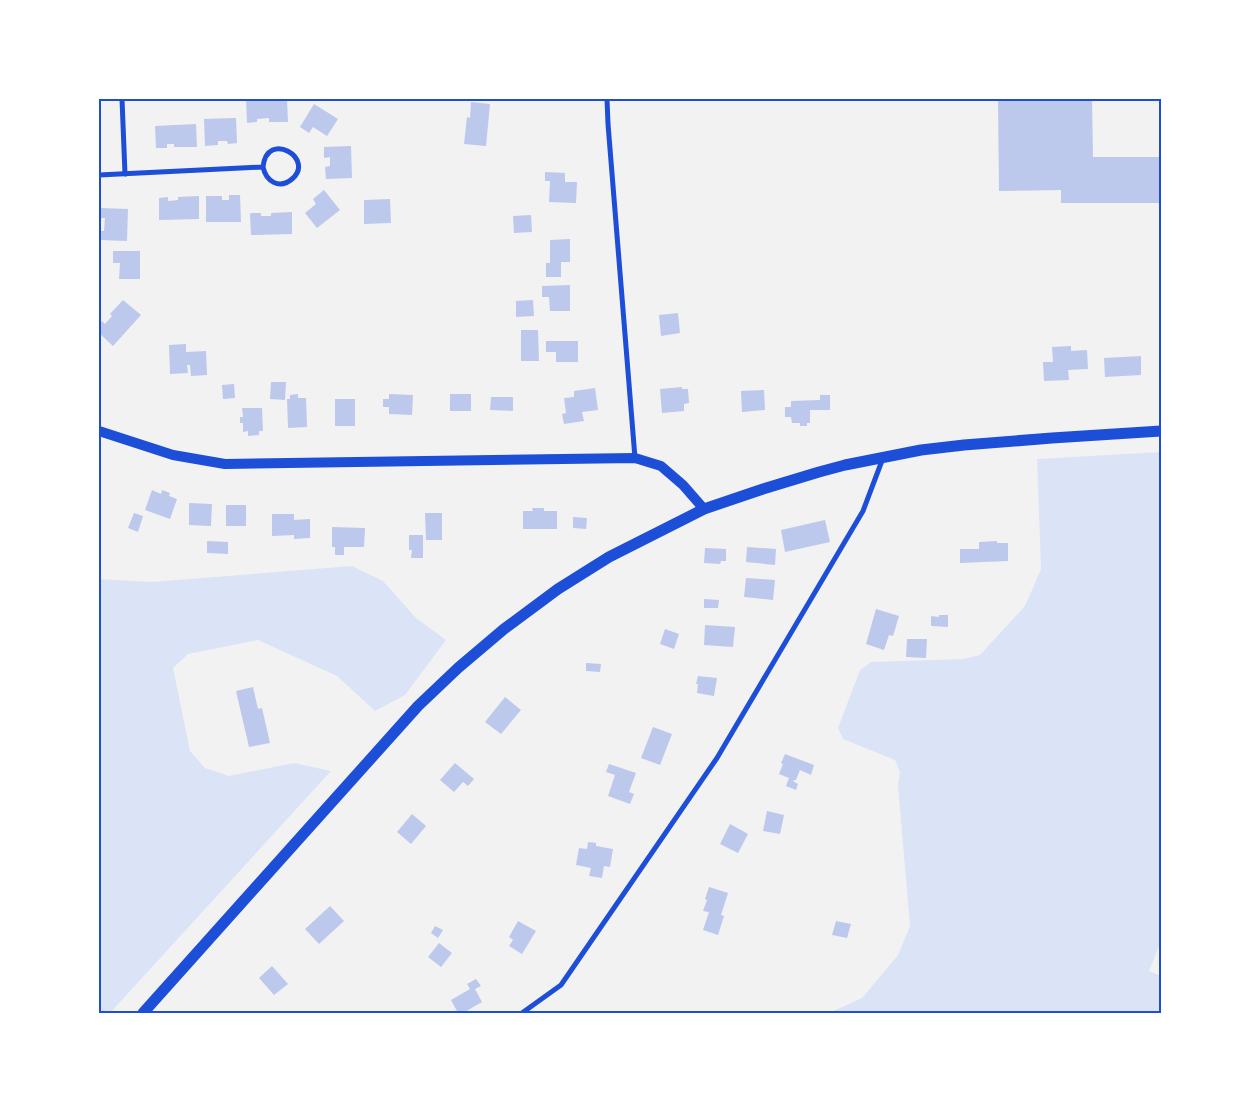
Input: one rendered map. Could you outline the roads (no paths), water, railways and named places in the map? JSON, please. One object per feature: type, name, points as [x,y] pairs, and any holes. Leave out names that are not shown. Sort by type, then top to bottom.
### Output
[{"type":"main road","points":[[143,1013],[418,706],[458,668],[504,629],[558,588],[609,557],[704,509],[763,489],[845,465],[921,450],[964,445],[1161,430]]},
{"type":"main road","points":[[99,431],[173,455],[225,464],[635,458],[661,466],[683,485],[704,509]]},
{"type":"street","points":[[122,99],[125,174]]},
{"type":"street","points":[[607,99],[608,134],[635,458]]},
{"type":"street","points":[[280,148],[290,151],[298,165],[297,172],[290,181],[278,184],[267,178],[263,167],[266,156],[280,148]]},
{"type":"street","points":[[99,175],[263,167]]},
{"type":"street","points":[[522,1013],[561,985],[717,758],[863,511],[883,458]]}]
